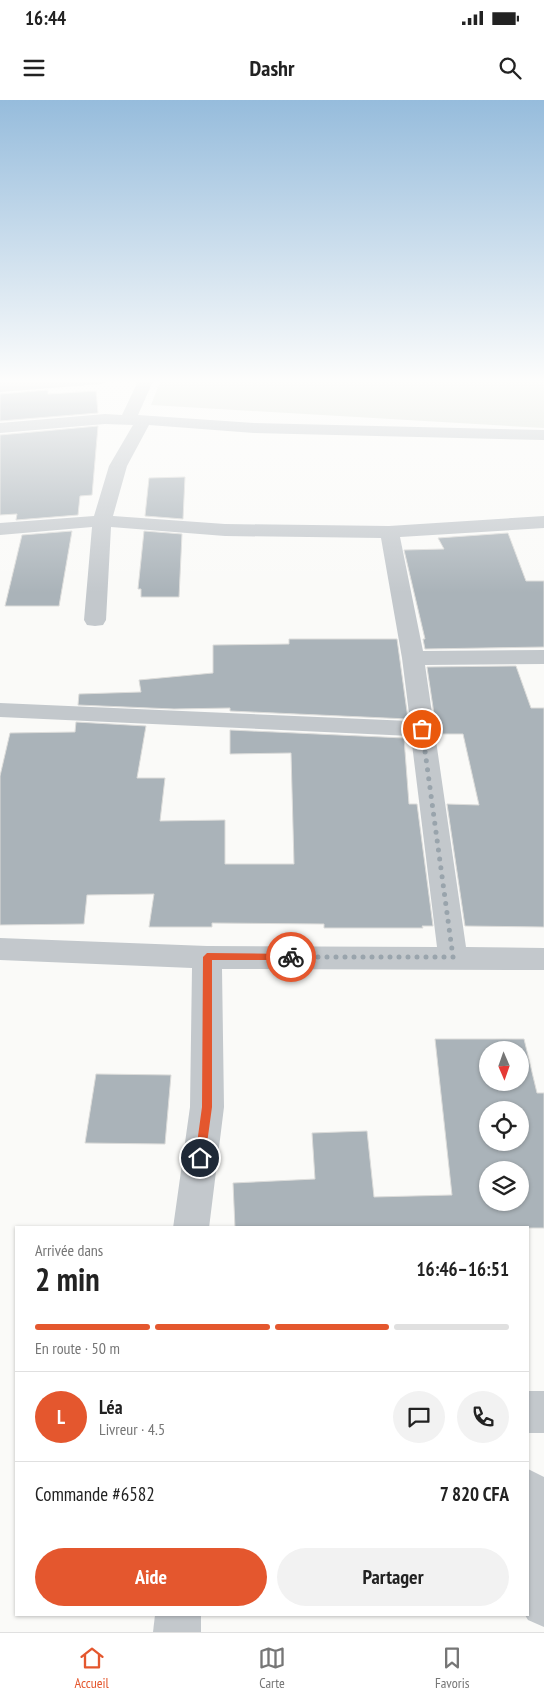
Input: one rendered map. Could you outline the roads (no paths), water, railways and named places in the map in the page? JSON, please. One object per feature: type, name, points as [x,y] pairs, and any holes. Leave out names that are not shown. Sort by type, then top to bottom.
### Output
[{"type":"street","points":[[94,620],[102,521],[124,450]]},
{"type":"street","points":[[0,529],[102,521],[225,530],[389,532],[544,522]]},
{"type":"street","points":[[389,532],[413,658],[453,957]]},
{"type":"street","points":[[413,658],[544,657]]},
{"type":"street","points":[[0,710],[422,729]]},
{"type":"street","points":[[0,949],[207,957],[544,959]]},
{"type":"street","points":[[191,1226],[207,1107],[207,957]]},
{"type":"street","points":[[529,1412],[544,1412]]},
{"type":"street","points":[[529,1498],[544,1604]]},
{"type":"street","points":[[177,1632],[178,1616]]}]
